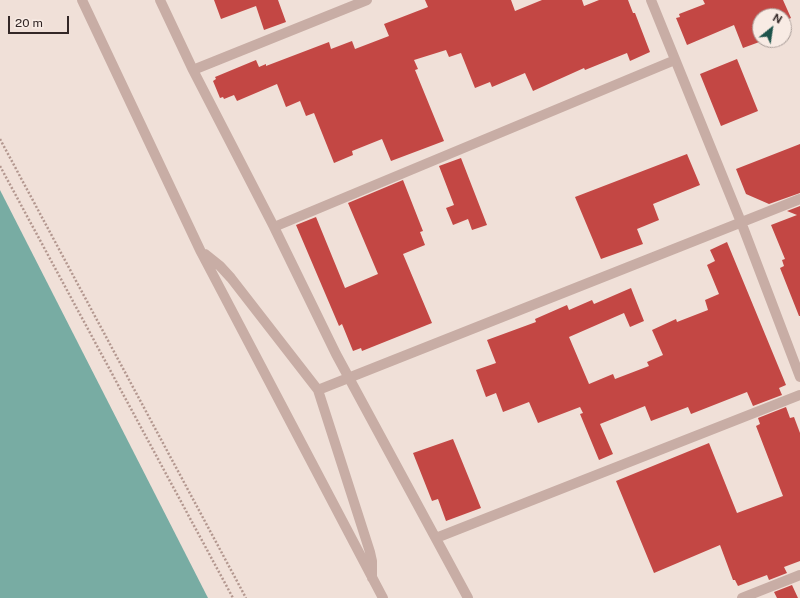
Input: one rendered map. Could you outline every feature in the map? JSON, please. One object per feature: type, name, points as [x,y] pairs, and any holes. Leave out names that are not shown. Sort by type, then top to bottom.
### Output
[{"type":"street","points":[[82,0],[201,252],[383,598]]},
{"type":"street","points":[[160,0],[193,70],[274,227],[336,354],[468,598]]},
{"type":"street","points":[[193,70],[367,0]]},
{"type":"street","points":[[651,0],[741,222],[800,377]]},
{"type":"street","points":[[274,227],[675,60]]},
{"type":"street","points":[[318,390],[349,376],[800,199]]},
{"type":"street","points":[[201,252],[220,266],[232,278],[318,390],[370,552],[372,561],[372,578]]},
{"type":"street","points":[[436,538],[800,394]]},
{"type":"street","points":[[742,598],[800,575]]},
{"type":"path","points":[[0,139],[246,598]]},
{"type":"path","points":[[0,166],[233,598]]},
{"type":"water","points":[[0,190],[208,598],[0,598]]},
{"type":"building","points":[[214,0],[278,0],[286,22],[264,30],[256,6],[221,19]]},
{"type":"building","points":[[425,0],[511,0],[515,11],[542,0],[582,0],[584,6],[599,0],[628,0],[633,13],[635,13],[650,52],[630,61],[627,53],[585,70],[584,68],[533,91],[525,73],[492,87],[490,82],[475,88],[461,53],[449,57],[446,50],[414,60],[418,69],[415,70],[444,141],[391,161],[382,139],[352,151],[353,155],[334,163],[314,113],[306,116],[300,101],[286,107],[277,84],[237,101],[234,95],[224,99],[223,97],[220,98],[213,81],[216,79],[215,77],[256,60],[259,67],[266,64],[266,66],[329,42],[331,49],[352,41],[355,49],[389,36],[384,24],[428,7]]},
{"type":"building","points":[[703,0],[783,0],[787,8],[752,8],[752,45],[743,48],[734,25],[687,45],[676,18],[680,17],[679,14],[705,4]]},
{"type":"building","points":[[737,59],[758,111],[721,126],[700,74]]},
{"type":"building","points":[[800,144],[800,193],[769,204],[746,194],[736,169]]},
{"type":"building","points":[[687,154],[700,185],[653,204],[659,220],[637,229],[643,244],[601,259],[575,197]]},
{"type":"building","points":[[461,158],[487,225],[472,230],[468,219],[453,225],[446,208],[454,205],[439,166]]},
{"type":"building","points":[[403,180],[423,231],[420,232],[425,245],[403,254],[432,323],[362,351],[361,348],[353,351],[342,324],[339,326],[296,225],[316,217],[345,288],[378,274],[348,203]]},
{"type":"building","points":[[800,206],[799,316],[780,268],[784,266],[782,260],[785,259],[771,225],[797,215],[787,211]]},
{"type":"building","points":[[727,242],[786,385],[779,388],[782,395],[753,406],[747,392],[691,414],[688,407],[651,421],[645,406],[600,424],[613,454],[599,460],[580,414],[583,413],[580,407],[538,423],[529,402],[503,412],[496,393],[486,397],[476,370],[496,363],[487,340],[536,322],[535,319],[567,305],[569,310],[592,300],[594,304],[631,288],[644,321],[630,327],[624,313],[569,337],[589,384],[613,374],[615,379],[649,366],[647,362],[663,355],[652,330],[676,319],[677,322],[708,310],[705,300],[719,294],[707,265],[715,261],[710,250]]},
{"type":"building","points":[[786,407],[790,418],[794,417],[800,433],[800,561],[784,567],[787,573],[769,580],[767,575],[738,586],[735,580],[733,580],[720,545],[654,573],[616,481],[709,443],[737,513],[783,496],[756,426],[760,424],[758,418]]},
{"type":"building","points":[[453,439],[481,508],[446,521],[438,499],[432,501],[413,453]]},
{"type":"building","points":[[792,585],[798,598],[777,598],[774,592]]}]
